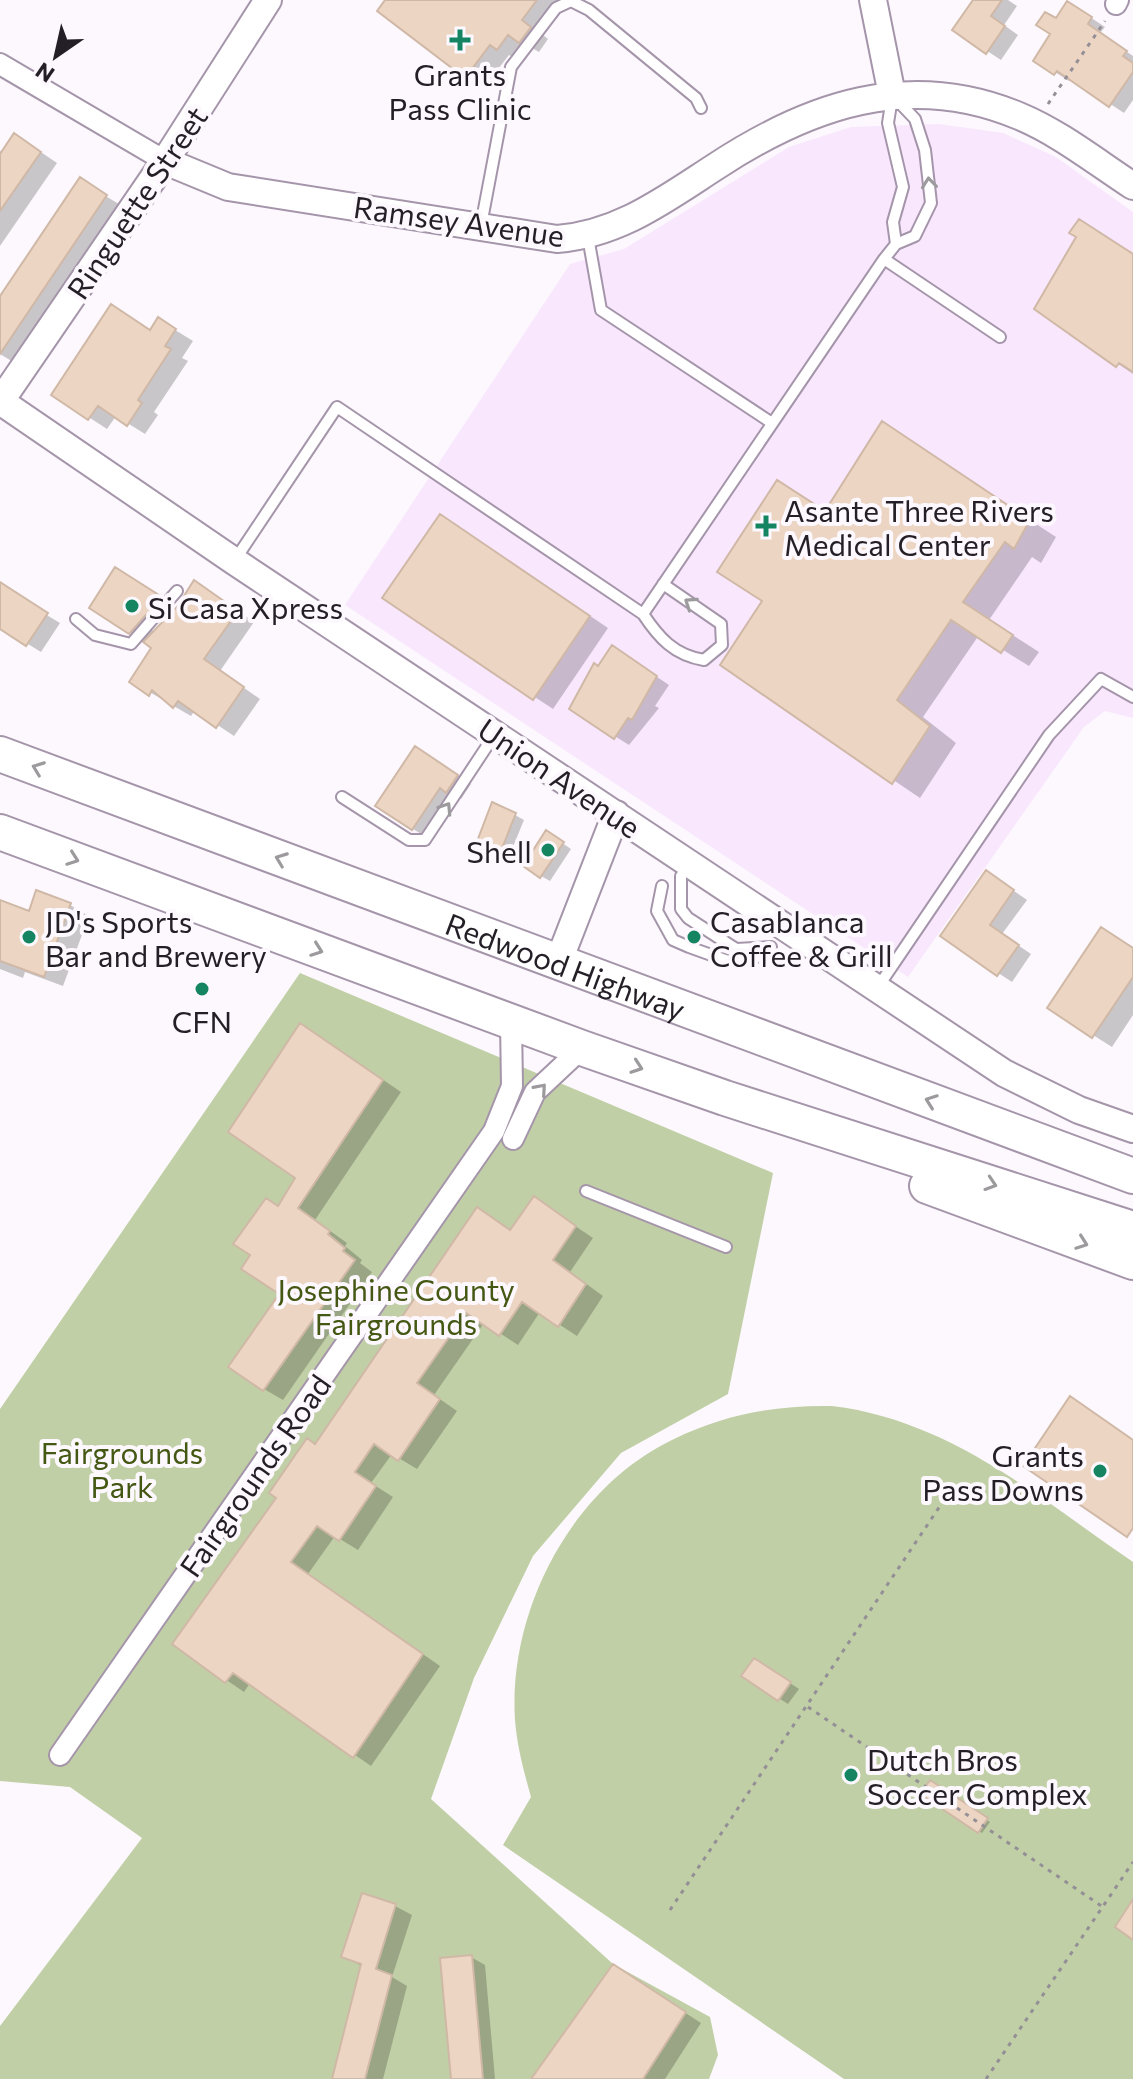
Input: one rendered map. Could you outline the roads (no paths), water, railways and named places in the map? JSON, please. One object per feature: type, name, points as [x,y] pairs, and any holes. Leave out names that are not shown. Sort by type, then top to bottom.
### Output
[{"type":"highway","name":"Redwood Highway","points":[[0,754],[1133,1176]]},
{"type":"highway","points":[[0,832],[582,1048],[725,1098],[1133,1229]]},
{"type":"highway","points":[[725,1098],[812,1142],[1133,1262]]},
{"type":"street","name":"Ringuette Street","points":[[0,402],[165,161],[268,0]]},
{"type":"street","points":[[873,0],[892,95]]},
{"type":"street","name":"Ramsey Avenue","points":[[0,64],[165,161],[228,187],[557,239],[588,237],[639,217],[791,122],[839,105],[892,95],[960,98],[1035,124],[1133,186]]},
{"type":"street","name":"Union Avenue","points":[[0,402],[1004,1073],[1079,1110],[1133,1129]]},
{"type":"street","points":[[558,963],[616,814]]},
{"type":"street","name":"Fairgrounds Road","points":[[60,1755],[504,1135],[512,1086],[511,1022]]},
{"type":"street","points":[[504,1135],[535,1092],[582,1048]]},
{"type":"lane","points":[[481,225],[511,67],[556,8],[571,1],[589,10],[696,98],[701,108]]},
{"type":"lane","points":[[892,95],[888,123],[903,187],[893,222],[896,244]]},
{"type":"lane","points":[[643,614],[884,259],[896,244],[915,236],[931,203],[925,150],[915,119],[892,95]]},
{"type":"lane","points":[[588,237],[601,310],[772,423]]},
{"type":"lane","points":[[884,259],[1000,337]]},
{"type":"lane","points":[[234,561],[337,407],[643,614],[658,636],[684,657],[704,660],[722,645],[721,624],[663,584]]},
{"type":"lane","points":[[76,619],[95,635],[131,644],[177,591]]},
{"type":"lane","points":[[876,989],[1049,735],[1101,679],[1133,697]]},
{"type":"lane","points":[[342,797],[409,840],[425,840],[495,734]]},
{"type":"lane","points":[[662,886],[657,911],[673,940],[728,961],[763,956],[771,947],[736,949],[688,918],[681,909],[681,876]]},
{"type":"lane","points":[[586,1191],[726,1247]]},
{"type":"place","name":"Grants Pass Clinic","points":[[460,40]]},
{"type":"place","name":"Asante Three Rivers Medical Center","points":[[766,526]]},
{"type":"place","name":"Si Casa Xpress","points":[[132,606]]},
{"type":"place","name":"Shell","points":[[548,850]]},
{"type":"place","name":"JD's Sports Bar and Brewery","points":[[29,937]]},
{"type":"place","name":"Casablanca Coffee & Grill","points":[[694,937]]},
{"type":"place","name":"CFN","points":[[202,989]]},
{"type":"place","name":"Grants Pass Downs","points":[[1100,1471]]},
{"type":"place","name":"Dutch Bros Soccer Complex","points":[[851,1775]]},
{"type":"park label","name":"Josephine County Fairgrounds","points":[[396,1305]]},
{"type":"park label","name":"Fairgrounds Park","points":[[122,1468]]}]
